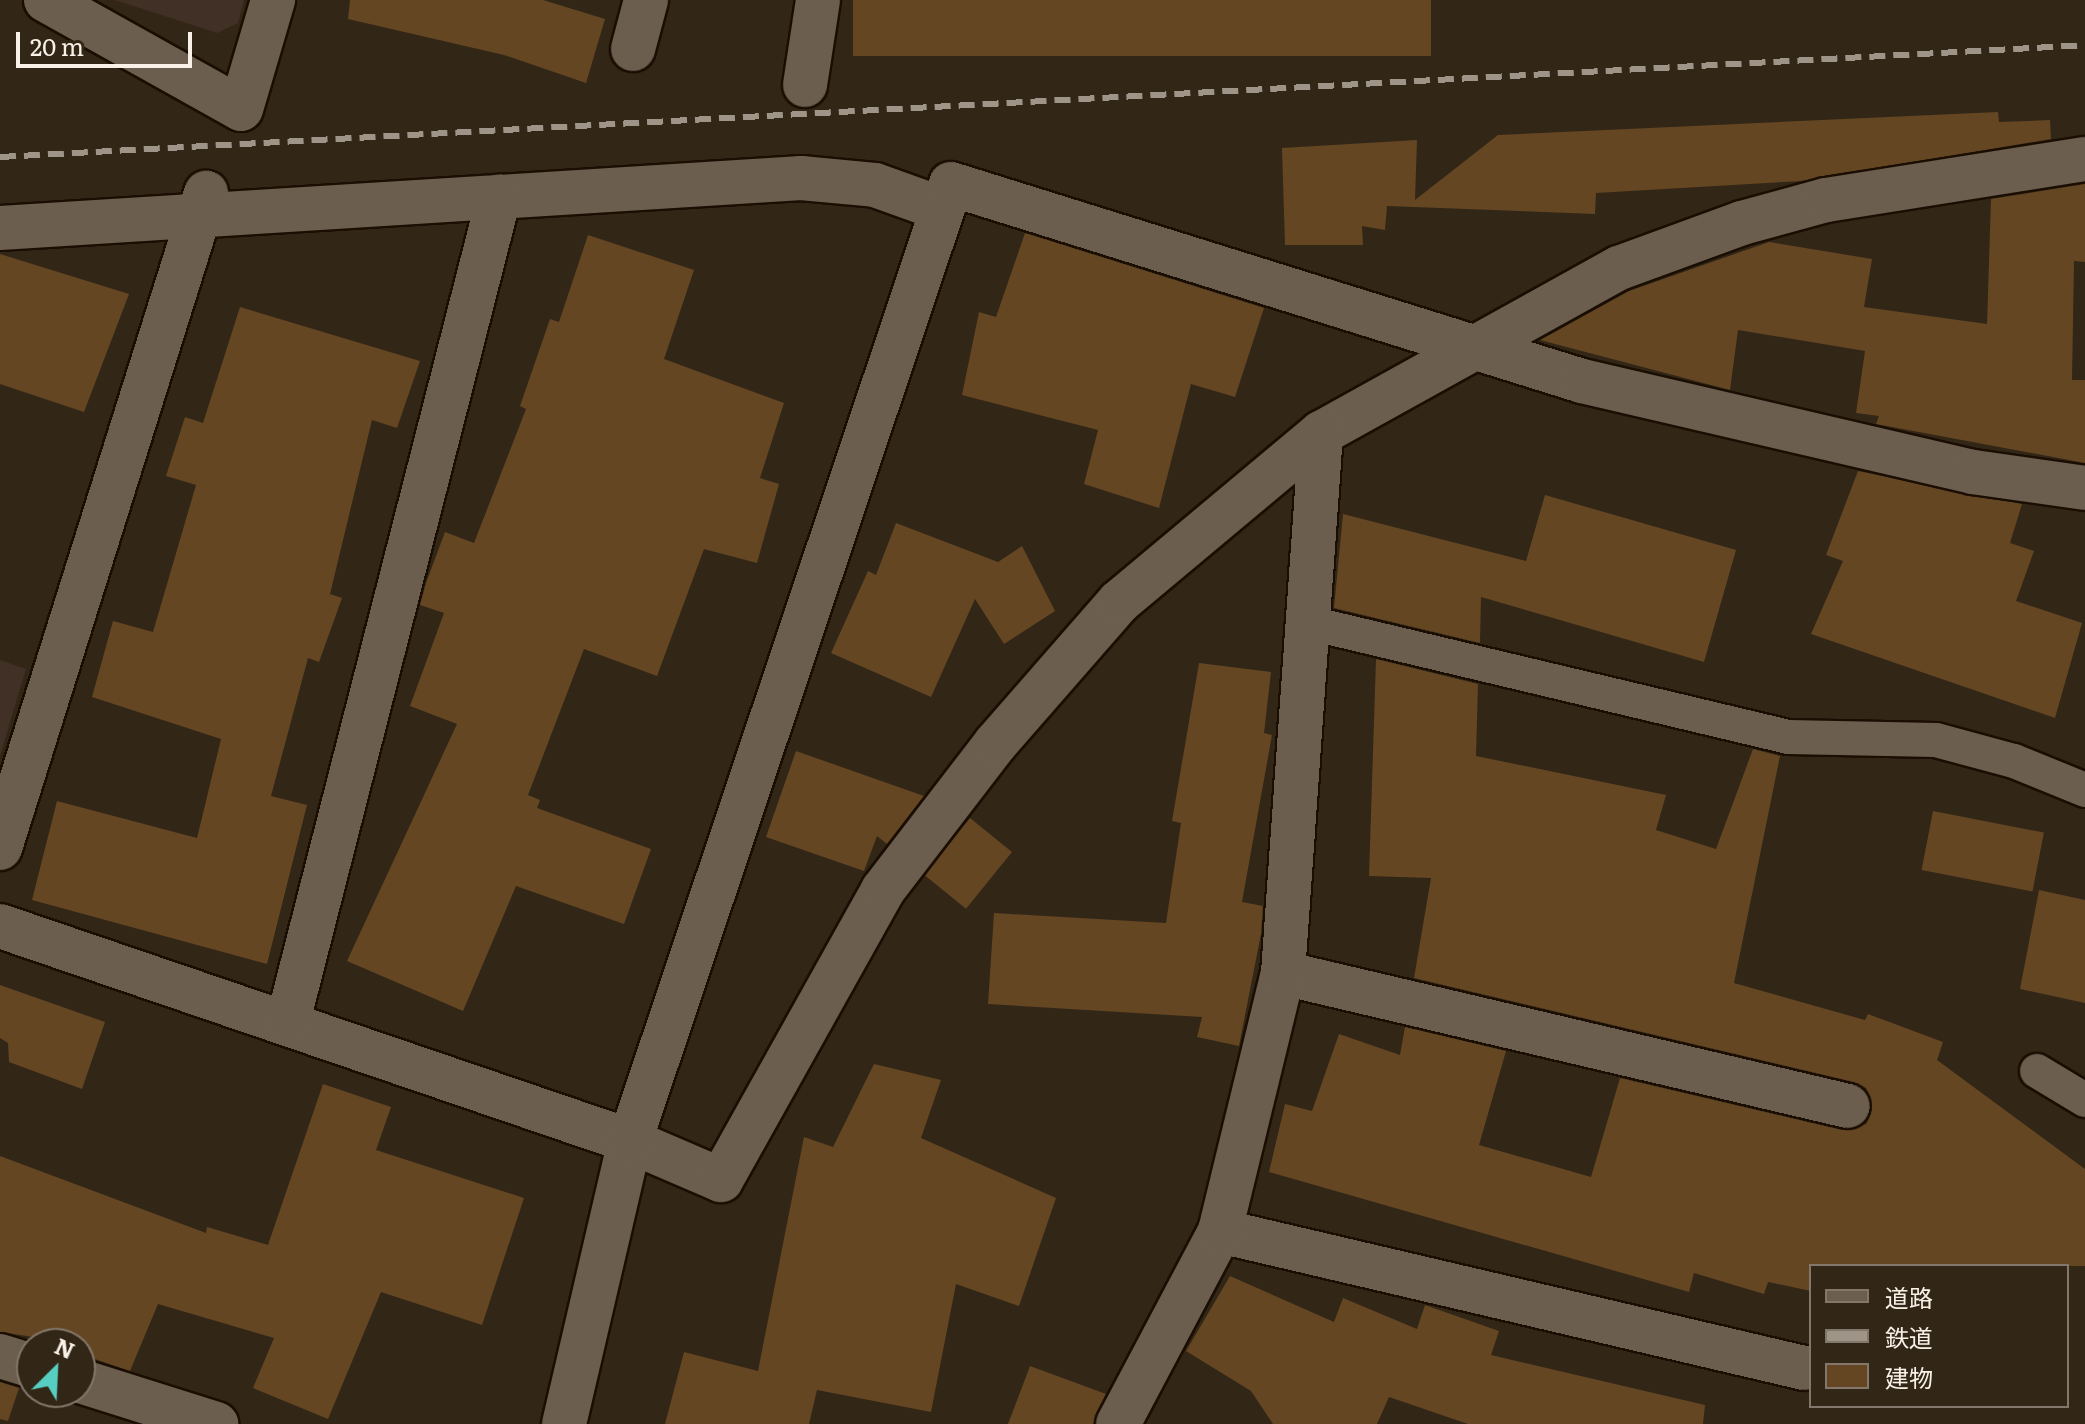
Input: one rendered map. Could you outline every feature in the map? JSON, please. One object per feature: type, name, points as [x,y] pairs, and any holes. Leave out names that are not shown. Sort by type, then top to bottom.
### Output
[{"type":"street","points":[[46,0],[241,109],[273,0]]},
{"type":"street","points":[[633,49],[646,0]]},
{"type":"street","points":[[805,85],[818,0]]},
{"type":"street","points":[[0,926],[288,1021],[630,1141],[721,1180],[883,890],[996,743],[1119,602],[1321,433],[1469,348],[1619,268],[1781,209],[2085,159]]},
{"type":"street","points":[[0,228],[202,204],[499,197],[801,178],[875,185],[942,209]]},
{"type":"street","points":[[564,1424],[630,1141],[951,184],[1469,348],[1973,472],[2085,488]]},
{"type":"street","points":[[288,1021],[499,197]]},
{"type":"street","points":[[0,848],[202,204]]},
{"type":"street","points":[[1118,1424],[1220,1231],[1283,973],[1321,433]]},
{"type":"street","points":[[1283,973],[1848,1106]]},
{"type":"street","points":[[1220,1231],[1804,1368]]},
{"type":"street","points":[[96,1386],[216,1424]]},
{"type":"lane","points":[[1310,623],[1788,737],[1936,740],[2014,761],[2085,790]]},
{"type":"lane","points":[[2037,1071],[2085,1100]]},
{"type":"shaded area","points":[[115,0],[244,0],[238,23],[217,33]]},
{"type":"shaded area","points":[[0,660],[26,669],[0,756]]},
{"type":"building","points":[[350,0],[543,0],[605,19],[586,83],[504,55],[348,19]]},
{"type":"building","points":[[853,0],[1431,0],[1431,56],[853,56]]},
{"type":"building","points":[[1998,112],[1999,122],[2050,120],[2051,139],[1801,181],[1596,193],[1595,214],[1387,206],[1385,230],[1362,226],[1363,245],[1285,245],[1282,148],[1417,140],[1415,200],[1498,135]]},
{"type":"building","points":[[2085,184],[2085,262],[2074,261],[2072,380],[2085,380],[2085,463],[1876,424],[1879,416],[1856,413],[1865,351],[1738,330],[1730,390],[1540,340],[1629,291],[1769,242],[1872,259],[1864,307],[1987,324],[1991,199]]},
{"type":"building","points":[[1025,233],[1264,308],[1235,397],[1191,384],[1159,508],[1084,484],[1098,430],[962,395],[979,312],[996,317]]},
{"type":"building","points":[[588,235],[694,270],[664,359],[784,403],[760,478],[779,484],[757,563],[704,549],[657,676],[584,649],[528,795],[540,800],[537,808],[651,849],[624,924],[516,886],[463,1011],[347,961],[457,724],[410,706],[444,613],[420,605],[426,583],[445,532],[474,543],[526,409],[520,406],[550,319],[559,322]]},
{"type":"building","points":[[0,254],[129,294],[84,412],[0,384]]},
{"type":"building","points":[[240,307],[420,361],[397,428],[372,420],[330,594],[342,598],[319,662],[308,658],[271,796],[307,805],[267,964],[32,900],[57,801],[197,838],[221,739],[92,697],[113,621],[153,632],[196,485],[166,476],[185,417],[203,423]]},
{"type":"building","points":[[1858,471],[2022,504],[2010,543],[2034,551],[2016,601],[2082,623],[2055,718],[1811,634],[1843,561],[1826,555]]},
{"type":"building","points":[[1545,495],[1736,550],[1704,662],[1481,597],[1480,643],[1334,608],[1343,514],[1526,561]]},
{"type":"building","points":[[896,523],[998,562],[1022,546],[1055,611],[1004,644],[975,599],[931,697],[831,653],[868,571],[876,575]]},
{"type":"building","points":[[1376,659],[1478,684],[1476,756],[1666,795],[1656,830],[1716,849],[1753,749],[1780,756],[1734,983],[1865,1020],[1868,1014],[1943,1042],[1937,1060],[2085,1169],[2085,1266],[1809,1264],[1809,1291],[1768,1282],[1764,1294],[1694,1273],[1689,1292],[1269,1172],[1285,1104],[1312,1111],[1339,1034],[1400,1055],[1405,1027],[1506,1051],[1479,1145],[1591,1177],[1620,1078],[1842,1130],[1866,1124],[1872,1111],[1866,1088],[1854,1082],[1414,978],[1431,878],[1369,876]]},
{"type":"building","points":[[1199,663],[1271,672],[1264,733],[1272,735],[1242,902],[1263,906],[1261,934],[1239,1046],[1197,1037],[1202,1017],[988,1004],[994,913],[1166,923],[1181,823],[1172,821]]},
{"type":"building","points":[[796,751],[924,796],[887,844],[877,836],[864,871],[766,837]]},
{"type":"building","points":[[1933,811],[2044,833],[2032,891],[1922,870]]},
{"type":"building","points":[[970,818],[1012,852],[966,909],[924,875]]},
{"type":"building","points":[[2039,890],[2085,900],[2085,1003],[2020,989]]},
{"type":"building","points":[[0,985],[105,1022],[82,1089],[9,1062],[8,1043],[0,1038]]},
{"type":"building","points":[[874,1064],[941,1080],[921,1138],[1056,1198],[1019,1306],[956,1284],[931,1412],[817,1390],[809,1424],[665,1424],[684,1352],[758,1371],[804,1137],[833,1147]]},
{"type":"building","points":[[323,1084],[391,1107],[376,1150],[524,1198],[482,1325],[381,1292],[328,1419],[253,1388],[274,1338],[158,1304],[130,1371],[96,1359],[96,1328],[16,1328],[16,1334],[0,1332],[0,1156],[206,1233],[207,1227],[268,1245]]},
{"type":"building","points":[[1230,1276],[1334,1322],[1343,1298],[1417,1329],[1425,1305],[1499,1331],[1491,1355],[1705,1405],[1703,1424],[1468,1424],[1389,1397],[1377,1424],[1273,1424],[1251,1391],[1186,1351]]},
{"type":"building","points":[[1030,1366],[1106,1394],[1093,1424],[1008,1424]]},
{"type":"building","points":[[0,1382],[16,1387],[16,1397],[8,1421],[0,1419]]},
{"type":"railway","points":[[0,157],[2085,45]]}]
